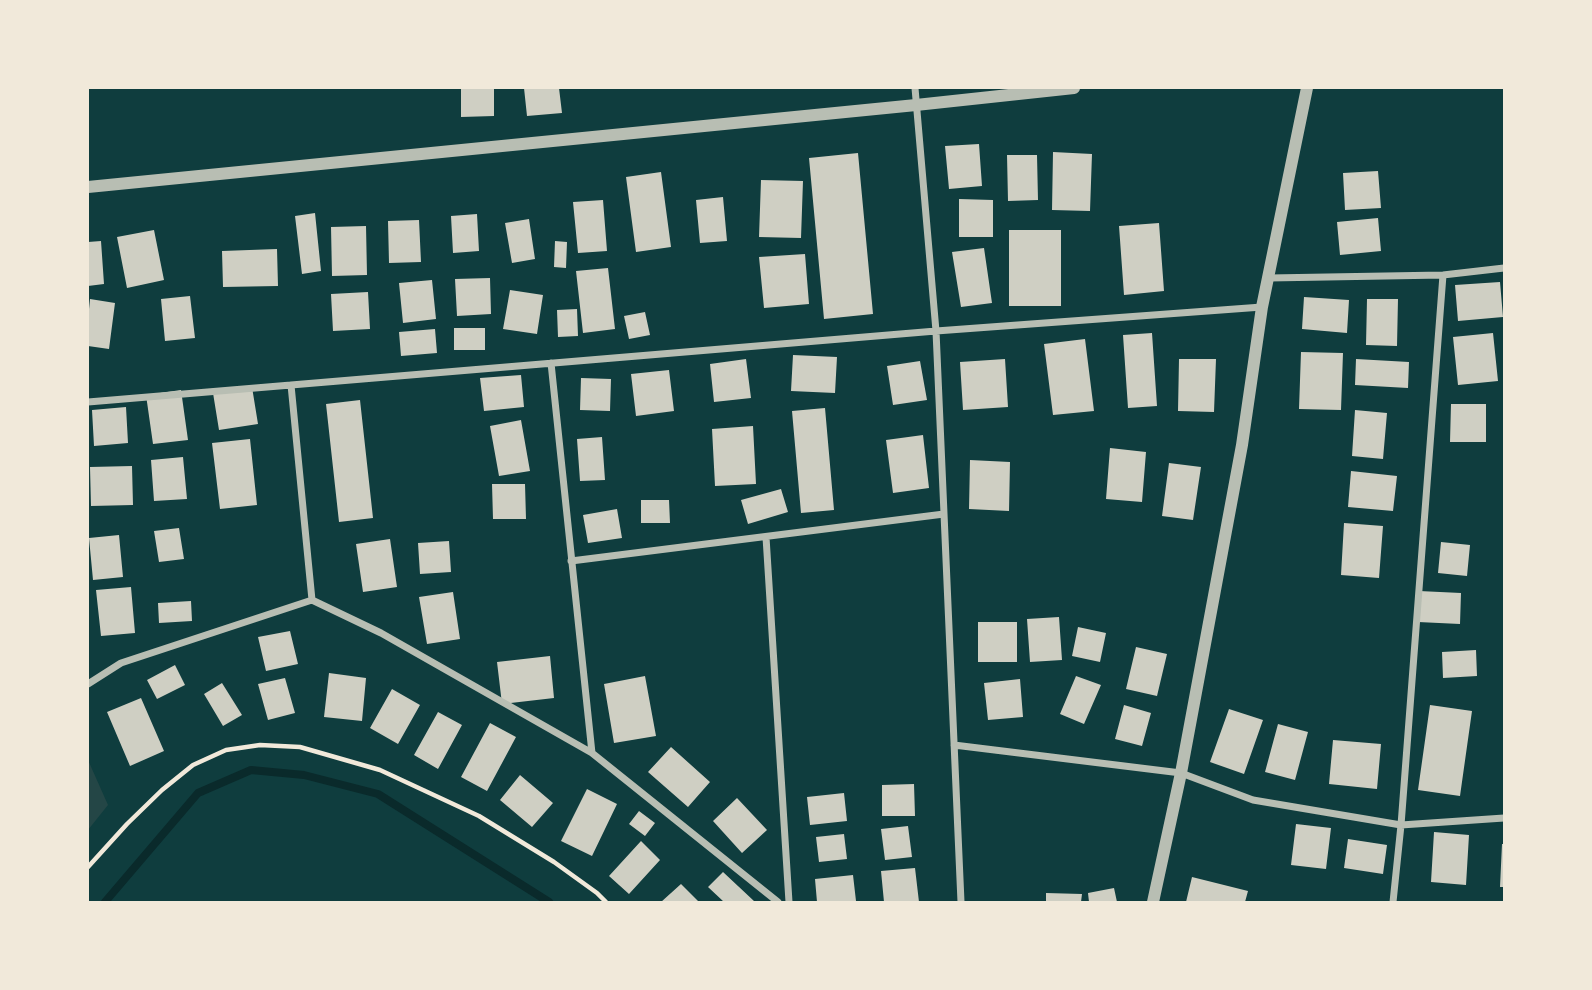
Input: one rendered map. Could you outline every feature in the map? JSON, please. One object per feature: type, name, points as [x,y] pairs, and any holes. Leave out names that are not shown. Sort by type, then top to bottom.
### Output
[{"type":"street","points":[[915,88],[936,331],[961,902]]},
{"type":"street","points":[[88,187],[1074,88]]},
{"type":"street","points":[[1153,902],[1181,773],[1242,445],[1262,307],[1307,88]]},
{"type":"street","points":[[1269,278],[1443,275],[1504,268]]},
{"type":"street","points":[[1393,902],[1443,275]]},
{"type":"street","points":[[88,402],[936,331],[1262,307]]},
{"type":"street","points":[[551,363],[592,753]]},
{"type":"street","points":[[291,385],[312,600]]},
{"type":"street","points":[[571,561],[944,514]]},
{"type":"street","points":[[766,537],[789,902]]},
{"type":"street","points":[[88,684],[121,663],[312,600],[381,633],[592,753],[778,902]]},
{"type":"street","points":[[954,745],[1181,773],[1253,800],[1401,825],[1504,818]]},
{"type":"path","points":[[88,867],[153,798],[193,765],[226,750],[260,745],[300,747],[380,770],[479,816],[554,862],[606,902]]},
{"type":"shaded area","points":[[88,760],[108,805],[88,830]]},
{"type":"building","points":[[461,88],[494,88],[494,116],[461,117]]},
{"type":"building","points":[[524,88],[559,88],[562,113],[527,116]]},
{"type":"building","points":[[979,144],[982,186],[949,189],[945,146]]},
{"type":"building","points":[[1053,152],[1092,154],[1090,211],[1052,210]]},
{"type":"building","points":[[858,153],[873,314],[824,319],[809,158]]},
{"type":"building","points":[[1007,155],[1037,155],[1038,200],[1008,201]]},
{"type":"building","points":[[1378,171],[1381,208],[1345,210],[1343,173]]},
{"type":"building","points":[[661,172],[671,247],[636,252],[626,177]]},
{"type":"building","points":[[761,180],[803,181],[801,238],[759,237]]},
{"type":"building","points":[[723,197],[727,241],[700,243],[696,200]]},
{"type":"building","points":[[959,199],[993,200],[993,237],[959,237]]},
{"type":"building","points":[[603,200],[607,251],[578,253],[573,202]]},
{"type":"building","points":[[315,213],[321,271],[302,274],[295,216]]},
{"type":"building","points":[[477,214],[479,251],[453,253],[451,216]]},
{"type":"building","points":[[1378,218],[1381,251],[1340,255],[1337,222]]},
{"type":"building","points":[[529,219],[535,259],[512,263],[505,223]]},
{"type":"building","points":[[419,220],[421,262],[389,263],[388,221]]},
{"type":"building","points":[[1159,223],[1164,291],[1124,295],[1119,226]]},
{"type":"building","points":[[366,226],[367,275],[332,276],[331,227]]},
{"type":"building","points":[[154,230],[164,280],[127,288],[117,237]]},
{"type":"building","points":[[1009,230],[1061,230],[1061,306],[1009,306]]},
{"type":"building","points":[[101,241],[104,284],[88,286],[88,242]]},
{"type":"building","points":[[555,241],[567,242],[566,268],[554,267]]},
{"type":"building","points":[[984,248],[992,303],[961,307],[952,252]]},
{"type":"building","points":[[277,249],[278,286],[223,287],[222,251]]},
{"type":"building","points":[[805,254],[809,304],[764,308],[759,257]]},
{"type":"building","points":[[608,268],[615,329],[583,333],[576,271]]},
{"type":"building","points":[[490,278],[491,314],[457,316],[455,279]]},
{"type":"building","points":[[432,280],[436,319],[403,323],[399,283]]},
{"type":"building","points":[[1500,282],[1503,317],[1458,321],[1455,285]]},
{"type":"building","points":[[510,290],[543,295],[537,334],[503,329]]},
{"type":"building","points":[[368,292],[370,329],[333,331],[331,294]]},
{"type":"building","points":[[190,296],[195,338],[165,341],[161,299]]},
{"type":"building","points":[[1304,297],[1349,300],[1347,333],[1302,329]]},
{"type":"building","points":[[90,299],[115,303],[109,349],[88,346]]},
{"type":"building","points":[[1367,299],[1398,299],[1397,346],[1366,345]]},
{"type":"building","points":[[577,309],[578,336],[558,337],[557,310]]},
{"type":"building","points":[[645,312],[650,335],[629,339],[624,316]]},
{"type":"building","points":[[454,328],[485,328],[485,350],[454,350]]},
{"type":"building","points":[[435,329],[437,353],[401,356],[399,332]]},
{"type":"building","points":[[1152,333],[1157,406],[1128,408],[1123,335]]},
{"type":"building","points":[[1493,333],[1498,381],[1458,385],[1453,337]]},
{"type":"building","points":[[1085,339],[1094,411],[1053,415],[1044,344]]},
{"type":"building","points":[[1301,352],[1343,353],[1341,410],[1299,409]]},
{"type":"building","points":[[793,355],[837,357],[835,393],[791,391]]},
{"type":"building","points":[[746,359],[751,398],[714,402],[710,364]]},
{"type":"building","points":[[1005,359],[1008,407],[963,410],[960,362]]},
{"type":"building","points":[[1179,359],[1216,359],[1214,412],[1178,411]]},
{"type":"building","points":[[1356,359],[1409,362],[1408,388],[1355,385]]},
{"type":"building","points":[[920,361],[927,400],[893,405],[887,366]]},
{"type":"building","points":[[669,370],[674,411],[636,416],[631,374]]},
{"type":"building","points":[[521,375],[524,407],[484,411],[480,378]]},
{"type":"building","points":[[581,378],[611,379],[610,411],[580,410]]},
{"type":"building","points":[[252,387],[258,424],[219,430],[213,393]]},
{"type":"building","points":[[181,390],[188,440],[153,444],[146,395]]},
{"type":"building","points":[[360,400],[373,518],[339,522],[326,404]]},
{"type":"building","points":[[1451,404],[1486,404],[1486,442],[1450,442]]},
{"type":"building","points":[[126,407],[128,443],[94,446],[92,410]]},
{"type":"building","points":[[825,408],[834,510],[801,513],[792,411]]},
{"type":"building","points":[[1355,410],[1387,413],[1383,459],[1352,456]]},
{"type":"building","points":[[521,420],[530,471],[499,476],[490,426]]},
{"type":"building","points":[[753,426],[756,484],[715,486],[712,429]]},
{"type":"building","points":[[923,435],[929,488],[893,493],[886,440]]},
{"type":"building","points":[[602,437],[605,480],[580,481],[577,439]]},
{"type":"building","points":[[250,439],[257,505],[220,509],[212,443]]},
{"type":"building","points":[[1110,448],[1146,452],[1142,502],[1106,499]]},
{"type":"building","points":[[183,457],[187,499],[154,501],[151,460]]},
{"type":"building","points":[[970,460],[1010,462],[1009,511],[969,509]]},
{"type":"building","points":[[1169,463],[1201,467],[1193,520],[1162,516]]},
{"type":"building","points":[[132,466],[133,505],[91,506],[90,467]]},
{"type":"building","points":[[1351,471],[1397,476],[1393,511],[1348,507]]},
{"type":"building","points":[[492,484],[525,484],[526,519],[493,519]]},
{"type":"building","points":[[781,489],[788,512],[748,524],[741,500]]},
{"type":"building","points":[[641,500],[669,500],[670,523],[641,523]]},
{"type":"building","points":[[617,509],[622,538],[588,543],[583,515]]},
{"type":"building","points":[[1344,523],[1383,526],[1379,578],[1341,575]]},
{"type":"building","points":[[179,528],[184,559],[159,562],[154,531]]},
{"type":"building","points":[[119,535],[123,577],[93,580],[89,538]]},
{"type":"building","points":[[390,539],[397,587],[363,592],[356,544]]},
{"type":"building","points":[[449,541],[451,572],[420,574],[418,543]]},
{"type":"building","points":[[1441,542],[1470,545],[1467,576],[1438,573]]},
{"type":"building","points":[[131,587],[135,633],[101,636],[96,590]]},
{"type":"building","points":[[1419,591],[1461,593],[1460,624],[1418,622]]},
{"type":"building","points":[[453,592],[460,639],[427,644],[419,597]]},
{"type":"building","points":[[191,601],[192,621],[159,623],[158,603]]},
{"type":"building","points":[[1059,617],[1062,660],[1030,662],[1027,619]]},
{"type":"building","points":[[978,622],[1017,622],[1017,662],[978,662]]},
{"type":"building","points":[[1078,627],[1106,633],[1100,662],[1072,656]]},
{"type":"building","points":[[290,631],[298,664],[266,671],[258,637]]},
{"type":"building","points":[[1136,647],[1167,654],[1157,696],[1126,689]]},
{"type":"building","points":[[1476,650],[1477,676],[1443,678],[1442,652]]},
{"type":"building","points":[[550,656],[554,698],[502,704],[497,662]]},
{"type":"building","points":[[175,665],[185,685],[157,699],[147,680]]},
{"type":"building","points":[[329,673],[366,678],[362,721],[324,717]]},
{"type":"building","points":[[645,676],[656,736],[614,743],[604,684]]},
{"type":"building","points":[[1076,676],[1101,685],[1084,724],[1060,714]]},
{"type":"building","points":[[285,678],[295,713],[268,720],[258,684]]},
{"type":"building","points":[[1020,679],[1023,717],[988,720],[984,683]]},
{"type":"building","points":[[222,683],[242,715],[223,726],[204,694]]},
{"type":"building","points":[[392,689],[420,705],[398,744],[370,728]]},
{"type":"building","points":[[141,698],[164,751],[130,766],[107,712]]},
{"type":"building","points":[[1124,705],[1151,713],[1142,746],[1115,739]]},
{"type":"building","points":[[1430,705],[1472,711],[1460,796],[1418,790]]},
{"type":"building","points":[[1229,709],[1263,720],[1244,774],[1210,762]]},
{"type":"building","points":[[438,712],[462,725],[438,769],[414,755]]},
{"type":"building","points":[[490,723],[516,737],[487,791],[461,777]]},
{"type":"building","points":[[1278,724],[1308,732],[1295,780],[1265,772]]},
{"type":"building","points":[[1333,740],[1381,744],[1377,789],[1329,784]]},
{"type":"building","points":[[671,747],[710,782],[688,807],[648,772]]},
{"type":"building","points":[[520,775],[553,803],[532,827],[500,800]]},
{"type":"building","points":[[914,784],[915,816],[882,816],[882,785]]},
{"type":"building","points":[[587,789],[617,804],[592,856],[561,841]]},
{"type":"building","points":[[844,793],[847,821],[810,825],[807,797]]},
{"type":"building","points":[[737,798],[767,830],[742,853],[713,821]]},
{"type":"building","points":[[639,811],[655,823],[645,836],[629,824]]},
{"type":"building","points":[[1296,824],[1331,828],[1326,869],[1291,865]]},
{"type":"building","points":[[908,826],[912,857],[885,860],[881,829]]},
{"type":"building","points":[[1434,832],[1469,835],[1466,885],[1431,882]]},
{"type":"building","points":[[844,834],[847,859],[819,862],[816,837]]},
{"type":"building","points":[[1348,839],[1387,845],[1383,874],[1344,868]]},
{"type":"building","points":[[641,841],[660,860],[629,894],[609,876]]},
{"type":"building","points":[[1502,844],[1504,887],[1500,887]]},
{"type":"building","points":[[915,868],[919,902],[884,902],[881,871]]},
{"type":"building","points":[[723,872],[754,901],[724,902],[708,887]]},
{"type":"building","points":[[853,875],[856,901],[817,902],[815,879]]},
{"type":"building","points":[[1192,877],[1248,891],[1245,902],[1186,902]]},
{"type":"building","points":[[681,884],[699,902],[661,902]]},
{"type":"building","points":[[1114,888],[1117,902],[1089,902],[1088,893]]},
{"type":"building","points":[[1046,893],[1082,894],[1081,902],[1046,902]]},
{"type":"waterway","points":[[105,902],[198,793],[251,770],[304,775],[378,794],[549,902]]}]
